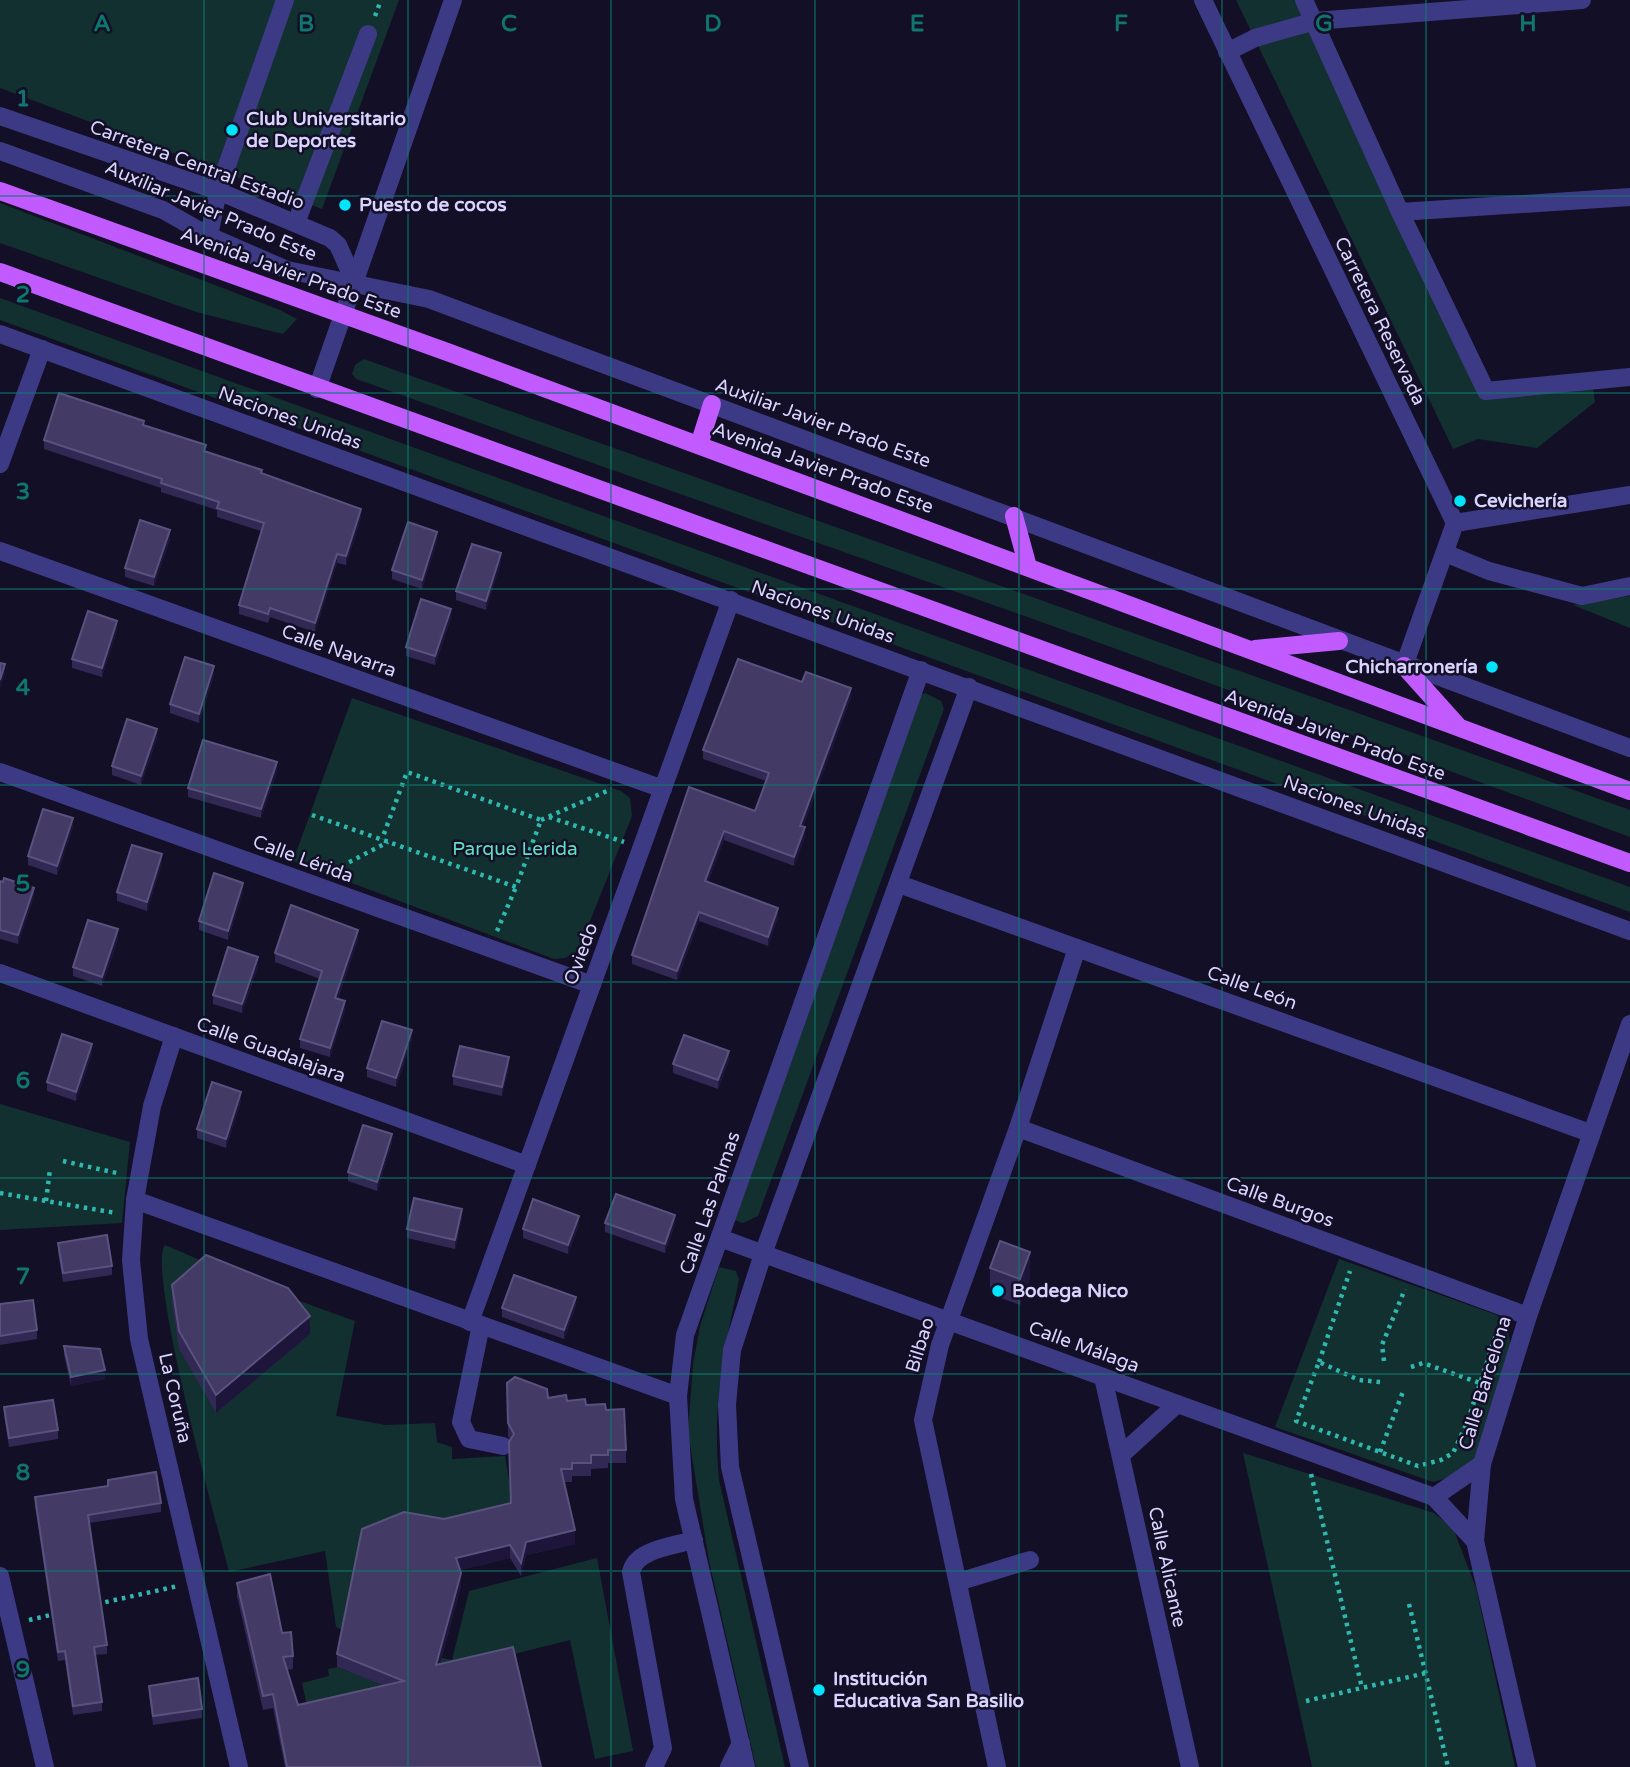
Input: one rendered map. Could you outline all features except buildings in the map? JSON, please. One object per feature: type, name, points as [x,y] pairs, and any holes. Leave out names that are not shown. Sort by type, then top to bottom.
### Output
[{"type":"main road","name":"Avenida Javier Prado Este","points":[[0,191],[344,314],[1630,791]]},
{"type":"main road","name":"Avenida Javier Prado Este","points":[[0,272],[1630,863]]},
{"type":"main road","points":[[699,445],[712,404]]},
{"type":"main road","points":[[1014,516],[1028,566]]},
{"type":"main road","points":[[1252,649],[1339,641]]},
{"type":"main road","points":[[1404,666],[1459,728]]},
{"type":"street","points":[[209,236],[218,191],[285,0]]},
{"type":"street","points":[[317,389],[453,0]]},
{"type":"street","name":"Carretera Reservada","points":[[1203,0],[1455,523]]},
{"type":"street","points":[[1304,0],[1400,212],[1486,391],[1630,377]]},
{"type":"street","points":[[1227,52],[1255,38],[1315,21],[1412,6],[1582,0]]},
{"type":"street","points":[[296,223],[368,34]]},
{"type":"street","name":"Carretera Central Estadio","points":[[0,116],[218,191],[296,223],[338,244],[355,283]]},
{"type":"street","name":"Auxiliar Javier Prado Este","points":[[0,151],[163,210],[209,236],[288,270],[319,279],[355,283],[429,299],[1014,516],[1404,666],[1630,748]]},
{"type":"street","points":[[1400,212],[1630,197]]},
{"type":"street","name":"Naciones Unidas","points":[[0,334],[1630,931]]},
{"type":"street","points":[[0,464],[42,349]]},
{"type":"street","points":[[1404,666],[1455,523],[1630,495]]},
{"type":"street","name":"Calle Navarra","points":[[0,551],[663,789]]},
{"type":"street","points":[[1446,552],[1489,570],[1582,596],[1630,586]]},
{"type":"street","name":"Oviedo","points":[[503,1446],[469,1439],[461,1422],[476,1324],[527,1166],[731,600]]},
{"type":"street","name":"Calle Las Palmas","points":[[746,1767],[684,1499],[678,1396],[685,1335],[921,670]]},
{"type":"street","points":[[800,1767],[736,1499],[727,1433],[732,1350],[764,1254],[969,687]]},
{"type":"street","name":"Calle Lérida","points":[[0,772],[592,985]]},
{"type":"street","name":"Calle León","points":[[899,884],[1590,1133]]},
{"type":"street","name":"Bilbao","points":[[997,1767],[923,1420],[930,1379],[1018,1128],[1077,948]]},
{"type":"street","name":"Calle Guadalajara","points":[[1,976],[527,1166]]},
{"type":"street","name":"Calle Barcelona","points":[[1434,1497],[1482,1464],[1528,1316],[1630,1024]]},
{"type":"street","name":"La Coruña","points":[[174,1037],[152,1106],[134,1208],[131,1260],[139,1339],[239,1767]]},
{"type":"street","name":"Calle Burgos","points":[[1018,1128],[1407,1282],[1528,1316]]},
{"type":"street","points":[[134,1208],[678,1396]]},
{"type":"street","name":"Calle Málaga","points":[[720,1238],[1434,1497]]},
{"type":"street","name":"Calle Alicante","points":[[1103,1377],[1190,1767]]},
{"type":"street","points":[[1121,1455],[1177,1404]]},
{"type":"street","points":[[1482,1464],[1475,1541],[1527,1767]]},
{"type":"street","points":[[1434,1497],[1475,1541]]},
{"type":"street","points":[[654,1767],[663,1748],[631,1572],[633,1563],[642,1556],[694,1541]]},
{"type":"street","points":[[958,1582],[1030,1560]]},
{"type":"street","points":[[0,1576],[45,1767]]},
{"type":"street","points":[[729,1767],[741,1743]]},
{"type":"path","points":[[382,839],[407,772],[541,820],[634,779]]},
{"type":"path","points":[[312,815],[516,887]]},
{"type":"path","points":[[548,817],[642,848]]},
{"type":"path","points":[[490,948],[541,820]]},
{"type":"path","points":[[309,883],[389,842]]},
{"type":"path","points":[[63,1161],[123,1174]]},
{"type":"path","points":[[46,1201],[50,1169]]},
{"type":"path","points":[[0,1193],[46,1201],[134,1208]]},
{"type":"path","points":[[1360,1275],[1349,1271],[1319,1362],[1296,1420],[1418,1466],[1453,1453],[1467,1423],[1500,1329],[1488,1325]]},
{"type":"path","points":[[1393,1286],[1407,1282]]},
{"type":"path","points":[[1407,1282],[1416,1295]]},
{"type":"path","points":[[1384,1361],[1382,1345],[1407,1282]]},
{"type":"path","points":[[1319,1362],[1359,1380],[1380,1382]]},
{"type":"path","points":[[1411,1367],[1423,1363],[1504,1391]]},
{"type":"path","points":[[1380,1452],[1404,1389]]},
{"type":"path","points":[[1309,1452],[1311,1479],[1362,1688]]},
{"type":"path","points":[[90,1606],[195,1581]]},
{"type":"path","points":[[1409,1604],[1448,1767]]},
{"type":"path","points":[[11,1625],[64,1612]]},
{"type":"path","points":[[1306,1702],[1426,1673]]},
{"type":"green space","name":"Club Universitario de Deportes","points":[[0,0],[399,0],[322,209],[0,88]]},
{"type":"green space","points":[[1236,0],[1304,0],[1487,389],[1592,381],[1595,402],[1537,448],[1478,439],[1453,449]]},
{"type":"green space","points":[[0,203],[280,310],[297,319],[283,334],[196,312],[0,243]]},
{"type":"green space","points":[[0,298],[1630,887],[1630,912],[0,320]]},
{"type":"green space","points":[[364,359],[1630,810],[1630,837],[1078,635],[356,379],[352,374],[355,365]]},
{"type":"green space","points":[[1630,596],[1630,628],[1573,605]]},
{"type":"green space","points":[[925,693],[941,701],[944,709],[758,1216],[743,1223],[734,1220],[920,695]]},
{"type":"green space","name":"Parque Lerida","points":[[352,698],[621,791],[630,798],[632,816],[578,951],[565,958],[554,959],[293,861]]},
{"type":"green space","points":[[0,1104],[130,1142],[122,1223],[0,1230]]},
{"type":"green space","points":[[165,1245],[272,1291],[355,1321],[336,1416],[385,1425],[435,1423],[437,1442],[452,1447],[452,1459],[505,1456],[515,1515],[345,1631],[336,1627],[325,1551],[229,1572],[174,1347],[165,1300],[162,1264]]},
{"type":"green space","points":[[1339,1259],[1497,1315],[1506,1327],[1510,1351],[1476,1458],[1448,1478],[1433,1482],[1275,1427]]},
{"type":"green space","points":[[719,1267],[736,1271],[739,1280],[724,1355],[718,1403],[719,1480],[785,1767],[756,1767],[709,1561],[688,1432],[693,1364],[700,1326]]},
{"type":"green space","points":[[1243,1453],[1434,1513],[1453,1528],[1476,1588],[1515,1767],[1312,1767]]},
{"type":"green space","points":[[597,1558],[633,1751],[595,1759],[570,1640],[307,1706],[302,1683],[329,1676],[328,1669],[337,1667],[349,1672],[427,1655],[452,1660],[469,1591]]},
{"type":"place","name":"Club Universitario de Deportes","points":[[232,130]]},
{"type":"place","name":"Puesto de cocos","points":[[345,205]]},
{"type":"place","name":"Cevichería","points":[[1460,501]]},
{"type":"place","name":"Chicharronería","points":[[1492,667]]},
{"type":"place","name":"Bodega Nico","points":[[998,1291]]},
{"type":"place","name":"Institución Educativa San Basilio","points":[[819,1690]]}]
